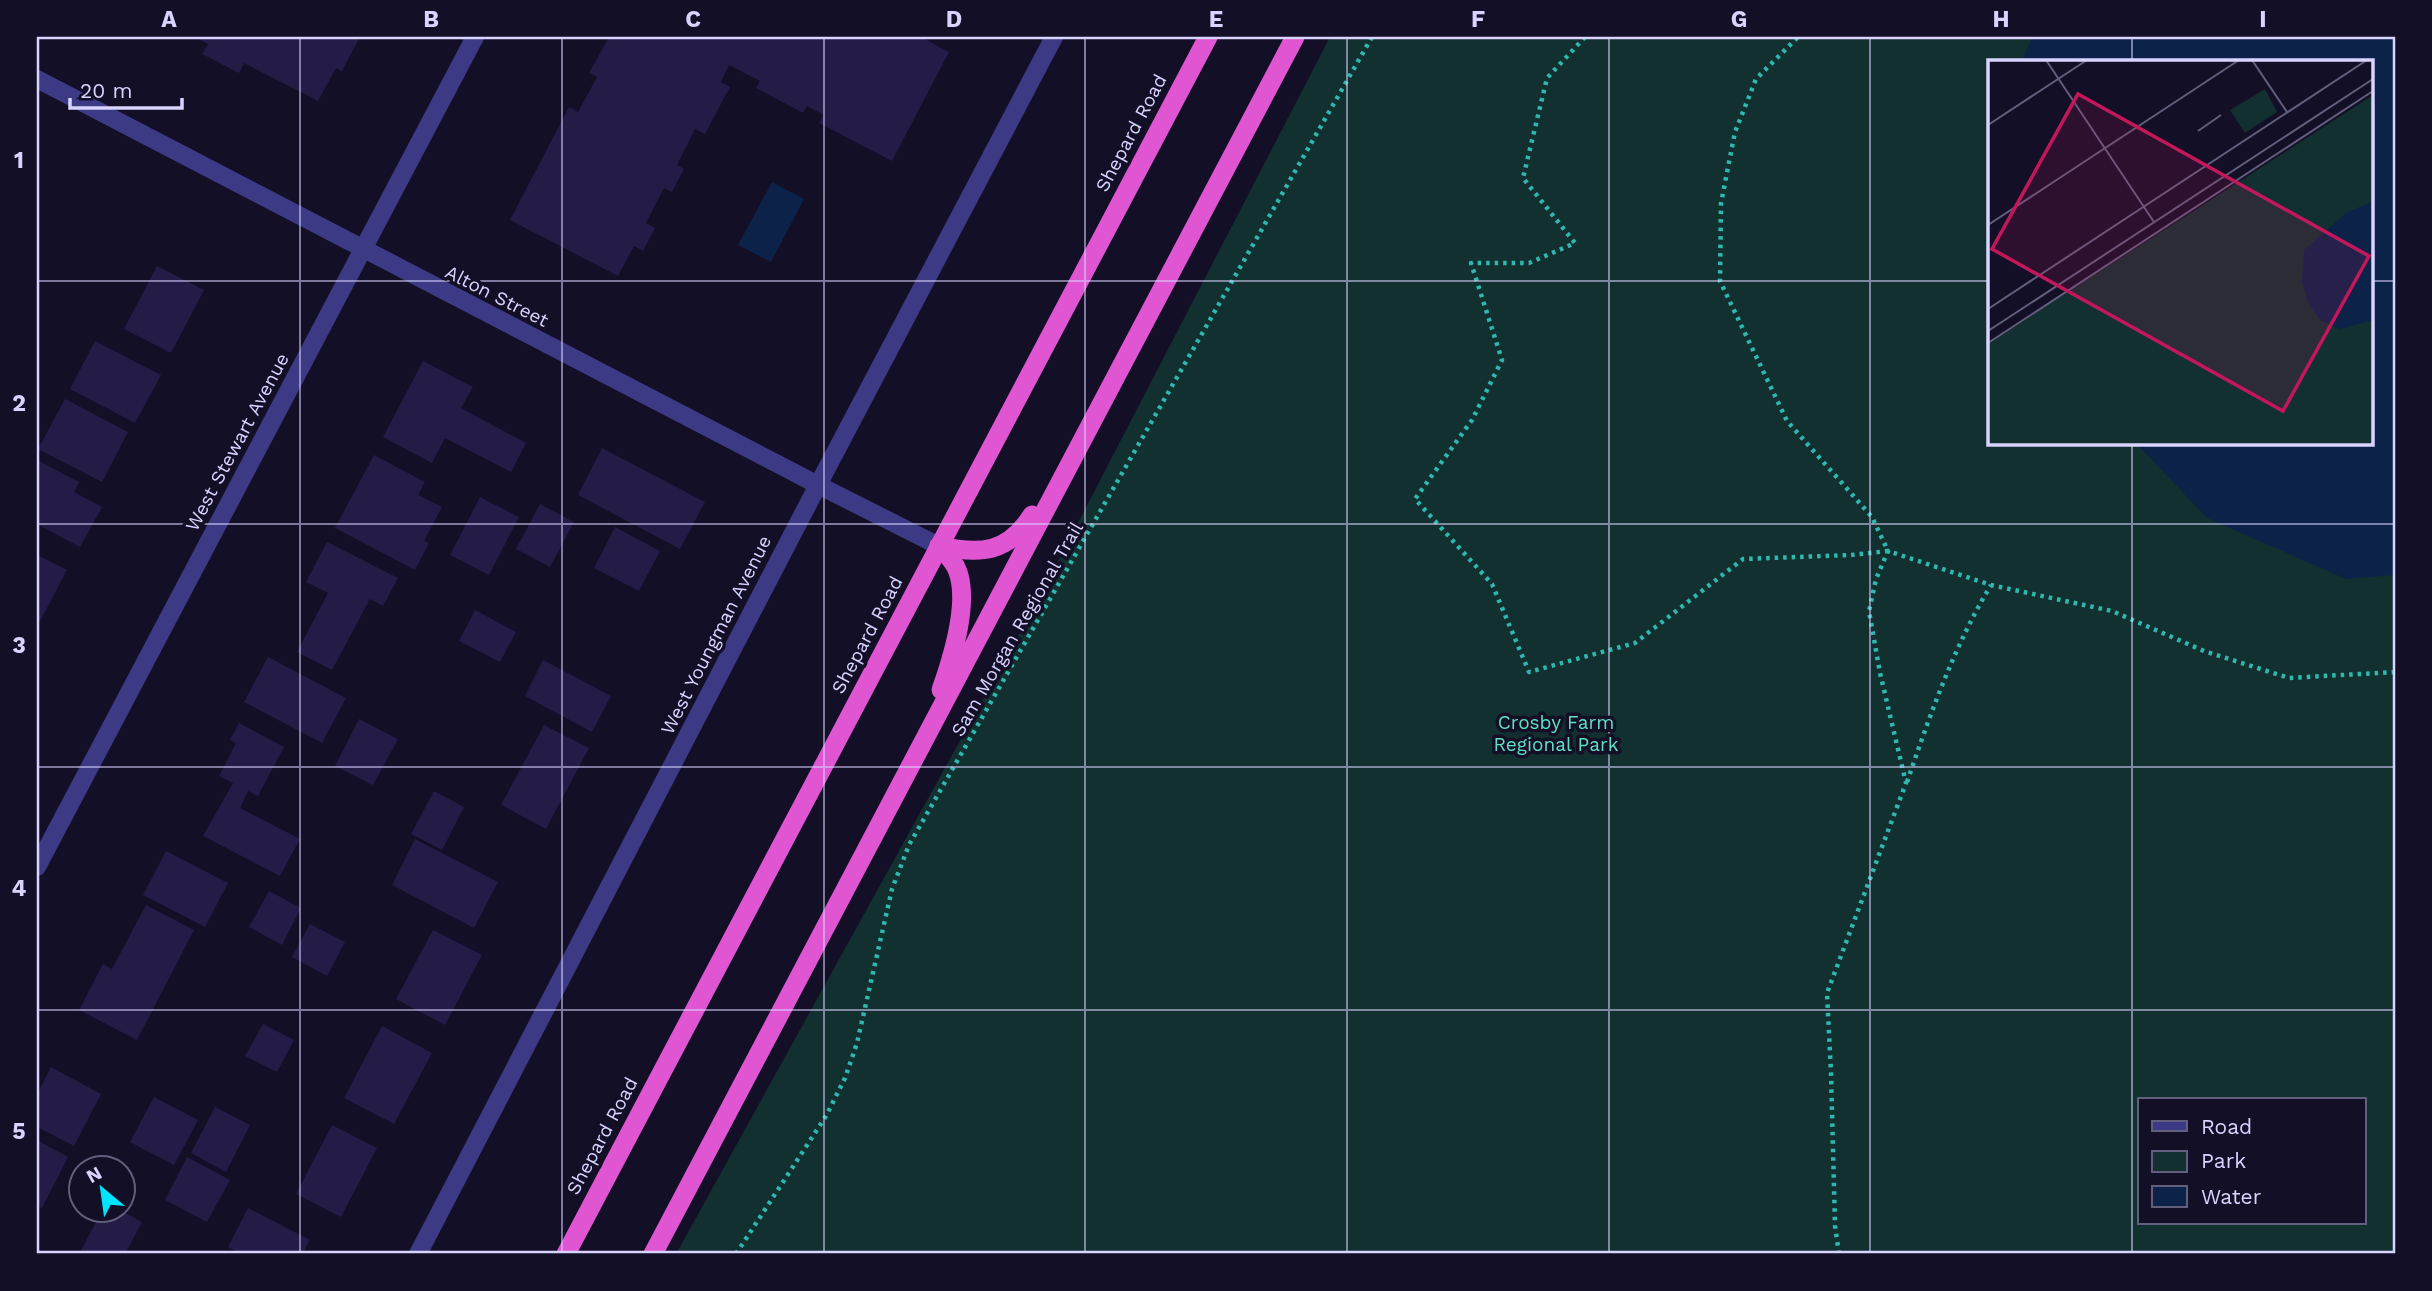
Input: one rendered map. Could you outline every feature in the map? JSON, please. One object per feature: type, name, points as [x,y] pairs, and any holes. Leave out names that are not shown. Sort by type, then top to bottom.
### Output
[{"type":"highway","name":"Shepard Road","points":[[566,1254],[1208,37]]},
{"type":"highway","points":[[653,1254],[1295,37]]},
{"type":"highway","points":[[939,546],[965,551],[982,550],[1014,539],[1039,503],[1136,338]]},
{"type":"highway","points":[[917,754],[945,679],[961,615],[962,592],[959,575],[955,565],[939,546]]},
{"type":"street","name":"West Stewart Avenue","points":[[37,867],[475,37]]},
{"type":"street","name":"West Youngman Avenue","points":[[418,1254],[818,485],[1055,37]]},
{"type":"street","name":"Alton Street","points":[[37,79],[939,546]]},
{"type":"path","name":"Sam Morgan Regional Trail","points":[[736,1254],[826,1116],[845,1078],[857,1043],[892,889],[909,845],[1372,37]]},
{"type":"path","points":[[1585,37],[1547,78],[1523,178],[1575,243],[1529,263],[1471,263],[1502,360],[1472,420],[1415,499],[1492,584],[1529,672],[1635,643],[1743,559],[1888,551],[1991,585],[2112,611],[2204,651],[2289,678],[2395,672]]},
{"type":"path","points":[[1798,37],[1756,79],[1735,132],[1721,202],[1720,281],[1787,421],[1872,517],[1888,551],[1876,579],[1869,611],[1880,673],[1906,783]]},
{"type":"path","points":[[1839,1254],[1835,1226],[1832,1073],[1827,993],[1930,715],[1969,622],[1991,585]]},
{"type":"green space","name":"Crosby Farm Regional Park","points":[[1330,37],[2395,37],[2395,1254],[676,1254],[1040,596]]},
{"type":"water","points":[[2032,37],[2395,37],[2395,575],[2346,579],[2207,518],[2137,444],[2372,444],[2372,60],[2022,60]]},
{"type":"water","points":[[772,182],[804,199],[771,262],[738,245]]},
{"type":"building","points":[[195,37],[360,37],[342,71],[336,68],[318,101],[244,63],[239,73],[202,54],[208,44]]},
{"type":"building","points":[[609,37],[921,37],[949,52],[892,161],[819,123],[824,115],[807,106],[803,113],[756,88],[760,81],[729,65],[721,82],[730,87],[705,134],[695,129],[677,165],[684,169],[672,192],[664,188],[646,223],[655,228],[643,251],[634,246],[618,276],[510,220],[569,107],[578,112],[597,77],[589,73]]},
{"type":"building","points":[[157,266],[204,290],[171,353],[124,329]]},
{"type":"building","points":[[95,341],[161,375],[135,423],[70,389]]},
{"type":"building","points":[[423,361],[473,387],[461,408],[526,443],[511,472],[445,438],[432,463],[383,437]]},
{"type":"building","points":[[65,399],[128,432],[102,482],[38,449]]},
{"type":"building","points":[[602,448],[705,502],[680,549],[578,495]]},
{"type":"building","points":[[374,455],[425,482],[418,495],[442,507],[424,541],[429,543],[415,570],[335,528]]},
{"type":"building","points":[[39,461],[79,482],[74,492],[102,507],[80,547],[37,524]]},
{"type":"building","points":[[480,497],[519,517],[489,575],[450,555]]},
{"type":"building","points":[[540,504],[574,522],[550,567],[516,549]]},
{"type":"building","points":[[615,527],[660,551],[639,591],[594,568]]},
{"type":"building","points":[[327,542],[398,578],[383,606],[370,599],[332,670],[297,652],[328,593],[306,582]]},
{"type":"building","points":[[37,555],[67,570],[37,627]]},
{"type":"building","points":[[475,610],[516,632],[500,662],[459,641]]},
{"type":"building","points":[[268,657],[346,698],[322,743],[244,702]]},
{"type":"building","points":[[543,660],[611,696],[592,732],[525,696]]},
{"type":"building","points":[[359,719],[398,739],[373,785],[335,766]]},
{"type":"building","points":[[239,723],[284,747],[258,796],[248,791],[240,808],[300,839],[280,876],[203,836],[233,783],[219,776],[236,743],[230,740]]},
{"type":"building","points":[[544,725],[589,748],[546,829],[501,805]]},
{"type":"building","points":[[434,791],[464,807],[442,850],[411,834]]},
{"type":"building","points":[[415,839],[498,882],[474,928],[392,885]]},
{"type":"building","points":[[166,851],[228,883],[205,927],[143,895]]},
{"type":"building","points":[[269,891],[301,908],[282,945],[249,927]]},
{"type":"building","points":[[146,905],[194,930],[137,1040],[79,1010],[103,964],[112,969]]},
{"type":"building","points":[[310,924],[345,942],[327,976],[292,957]]},
{"type":"building","points":[[433,930],[482,955],[445,1025],[396,999]]},
{"type":"building","points":[[263,1024],[294,1040],[277,1072],[245,1056]]},
{"type":"building","points":[[382,1026],[432,1053],[394,1124],[344,1098]]},
{"type":"building","points":[[51,1067],[101,1094],[74,1146],[37,1127],[37,1094]]},
{"type":"building","points":[[154,1097],[198,1120],[174,1165],[130,1142]]},
{"type":"building","points":[[215,1107],[250,1125],[226,1172],[191,1153]]},
{"type":"building","points":[[332,1125],[377,1148],[341,1217],[296,1194]]},
{"type":"building","points":[[37,1140],[66,1156],[66,1161],[42,1208],[37,1206]]},
{"type":"building","points":[[187,1157],[230,1180],[207,1222],[165,1200]]},
{"type":"building","points":[[248,1208],[310,1240],[302,1254],[242,1254],[228,1247]]},
{"type":"building","points":[[136,1219],[142,1222],[125,1254],[88,1254],[81,1251],[95,1224],[136,1224]]}]
